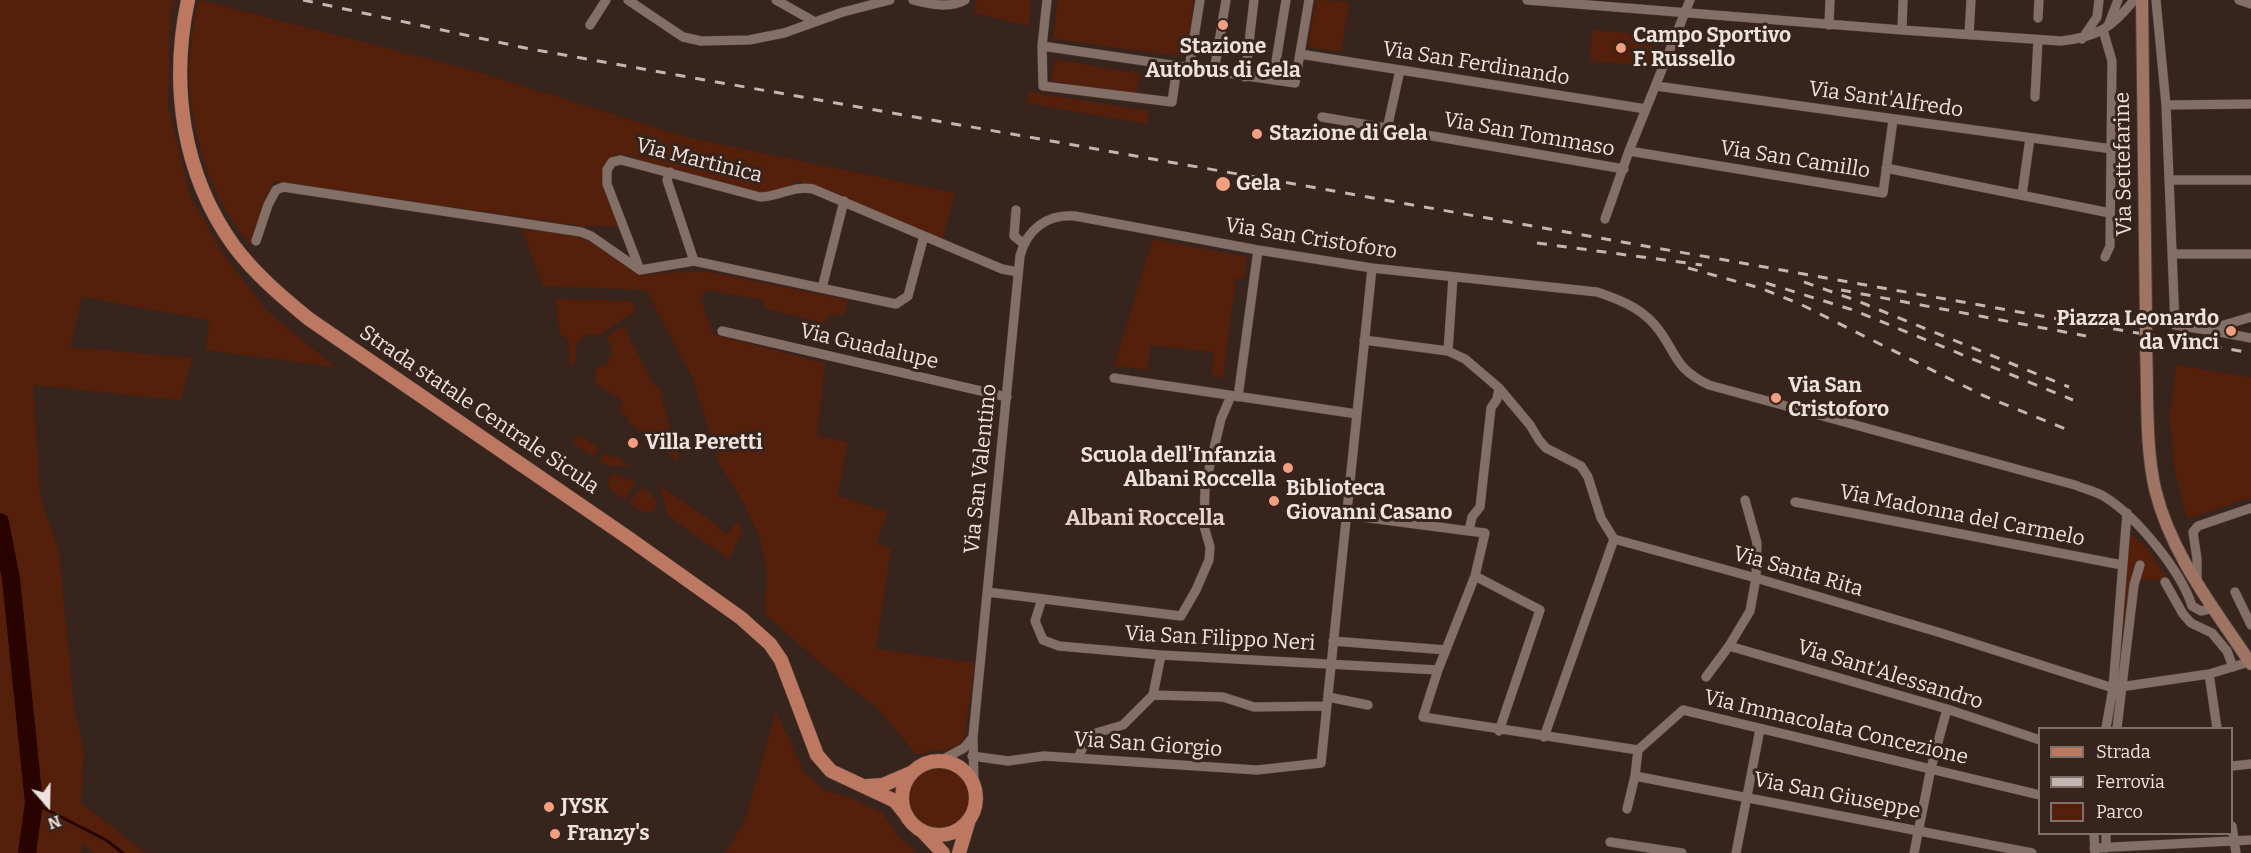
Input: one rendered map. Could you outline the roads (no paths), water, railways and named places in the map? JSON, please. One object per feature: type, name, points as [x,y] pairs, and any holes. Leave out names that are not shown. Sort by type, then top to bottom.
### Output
[{"type":"main road","name":"Strada statale Centrale Sicula","points":[[188,0],[178,58],[184,130],[211,207],[234,246],[269,286],[309,319],[741,618],[770,644],[781,660],[817,755],[831,771],[895,801],[907,816]]},
{"type":"main road","points":[[867,786],[883,785],[929,763],[949,763],[960,768],[969,776],[976,797],[975,808],[964,831],[959,853]]},
{"type":"main road","points":[[913,772],[906,782],[903,793],[903,805],[907,816],[943,853]]},
{"type":"main road","points":[[923,832],[944,835],[954,832],[970,818]]},
{"type":"street","points":[[590,25],[606,0]]},
{"type":"street","points":[[628,0],[683,37],[701,41],[749,40],[784,33],[843,12],[890,0]]},
{"type":"street","points":[[776,0],[815,22]]},
{"type":"street","points":[[912,0],[958,4],[965,0]]},
{"type":"street","points":[[1047,0],[1042,46],[1043,86],[1172,102],[1177,67]]},
{"type":"street","points":[[1189,69],[1200,0]]},
{"type":"street","points":[[1214,72],[1226,0]]},
{"type":"street","points":[[1245,76],[1254,0]]},
{"type":"street","points":[[1273,80],[1286,0]]},
{"type":"street","points":[[1042,46],[1294,83],[1309,0]]},
{"type":"street","points":[[1527,0],[2038,40],[2082,39],[2119,19],[2139,2]]},
{"type":"street","points":[[1649,0],[1650,10]]},
{"type":"street","points":[[1605,219],[1629,151],[1689,0]]},
{"type":"street","points":[[1829,25],[1830,0]]},
{"type":"street","points":[[1902,30],[1903,0]]},
{"type":"street","points":[[1969,35],[1971,0]]},
{"type":"street","points":[[2038,18],[2039,0]]},
{"type":"street","points":[[2082,39],[2097,17],[2098,0]]},
{"type":"street","points":[[2105,257],[2110,246],[2112,61],[2105,28],[2118,0]]},
{"type":"street","points":[[2156,0],[2166,105],[2175,325],[2251,338]]},
{"type":"street","points":[[2239,0],[2251,4]]},
{"type":"street","name":"Via Settefarine","points":[[2139,2],[2146,347],[2151,460],[2155,488],[2164,520],[2180,557],[2197,583]]},
{"type":"street","points":[[2035,97],[2038,40]]},
{"type":"street","name":"Via San Ferdinando","points":[[1300,54],[1646,109]]},
{"type":"street","points":[[1387,129],[1400,70]]},
{"type":"street","name":"Via Sant'Alfredo","points":[[1656,86],[2112,149]]},
{"type":"street","points":[[2166,105],[2251,104]]},
{"type":"street","name":"Via San Tommaso","points":[[1322,117],[1624,170]]},
{"type":"street","name":"Via San Camillo","points":[[1629,151],[1882,193],[1893,120]]},
{"type":"street","points":[[2022,195],[2030,138]]},
{"type":"street","name":"Via Martinica","points":[[640,270],[607,183],[607,170],[612,162],[621,160],[760,197],[769,197],[801,186],[813,189],[1002,269],[1018,272]]},
{"type":"street","points":[[1886,168],[2110,213]]},
{"type":"street","points":[[670,172],[667,180],[694,261]]},
{"type":"street","points":[[2169,180],[2251,180]]},
{"type":"street","points":[[256,241],[268,205],[276,190],[283,187],[581,232],[591,236],[640,270],[694,261],[896,304],[908,296],[924,236]]},
{"type":"street","points":[[822,288],[844,201]]},
{"type":"street","name":"Via San Valentino","points":[[974,786],[973,737],[1018,272],[1024,244],[1014,236],[1017,210]]},
{"type":"street","name":"Via San Cristoforo","points":[[1024,244],[1038,226],[1051,218],[1068,216],[1372,268],[1598,292],[1634,307],[1650,319],[1680,365],[1692,376],[1708,385],[2074,485],[2104,496],[2127,513],[2154,543],[2188,595],[2192,606],[2201,612],[2214,608]]},
{"type":"street","points":[[987,592],[1181,616],[1209,560],[1210,547],[1204,526],[1204,486],[1221,419],[1235,397],[1258,250]]},
{"type":"street","points":[[2172,254],[2251,254]]},
{"type":"street","points":[[1328,702],[1372,268]]},
{"type":"street","points":[[1448,351],[1453,277]]},
{"type":"street","points":[[2207,330],[2251,317]]},
{"type":"street","name":"Via Guadalupe","points":[[722,331],[1007,397]]},
{"type":"street","points":[[1364,340],[1448,351],[1465,358],[1499,388],[1546,447],[1581,466],[1588,477],[1601,518],[1614,539],[1544,737]]},
{"type":"street","points":[[1114,378],[1357,414]]},
{"type":"street","points":[[1469,531],[1472,517],[1480,507],[1491,408],[1497,399],[1499,388]]},
{"type":"street","points":[[1706,677],[1729,646],[1750,610],[1756,578],[1757,543],[1744,500]]},
{"type":"street","name":"Via Madonna del Carmelo","points":[[1795,502],[2122,565]]},
{"type":"street","points":[[2118,688],[2209,674],[2250,663],[2197,583],[2193,532],[2198,526],[2251,508]]},
{"type":"street","points":[[2117,727],[2122,565],[2127,513]]},
{"type":"street","points":[[1347,515],[1485,533],[1475,576],[1438,670],[1423,717],[1638,750],[1635,776],[1627,809]]},
{"type":"street","name":"Via Santa Rita","points":[[1614,539],[1756,578],[2118,688]]},
{"type":"street","points":[[2107,727],[2118,688],[2134,585],[2140,565]]},
{"type":"street","points":[[1475,576],[1540,610],[1499,730]]},
{"type":"street","points":[[2165,582],[2183,614],[2191,623],[2212,633],[2227,651],[2233,667]]},
{"type":"street","points":[[2235,592],[2248,612],[2251,625]]},
{"type":"street","name":"Via San Filippo Neri","points":[[1042,599],[1035,621],[1043,639],[1059,646],[1161,655],[1438,670]]},
{"type":"street","points":[[1333,641],[1446,650]]},
{"type":"street","name":"Via Sant'Alessandro","points":[[1729,646],[1947,709],[2038,739]]},
{"type":"street","points":[[1078,758],[1085,743],[1095,733],[1123,726],[1153,695],[1161,655]]},
{"type":"street","points":[[2209,674],[2217,727]]},
{"type":"street","points":[[1153,695],[1223,697],[1254,707],[1328,702],[1368,705]]},
{"type":"street","name":"Via San Giorgio","points":[[972,756],[1008,761],[1044,756],[1257,770],[1321,763],[1328,702]]},
{"type":"street","points":[[1914,853],[1931,768],[1947,709]]},
{"type":"street","name":"Via Immacolata Concezione","points":[[1638,750],[1683,710],[2038,795]]},
{"type":"street","points":[[1736,853],[1760,729]]},
{"type":"street","points":[[938,762],[964,748],[973,737]]},
{"type":"street","points":[[2233,766],[2251,764]]},
{"type":"street","name":"Via San Giuseppe","points":[[1635,776],[2032,853]]},
{"type":"street","points":[[2233,834],[2236,853]]},
{"type":"street","points":[[2094,835],[2095,851],[2106,848],[2251,840]]},
{"type":"street","points":[[2106,835],[2106,848]]},
{"type":"street","points":[[1610,842],[1682,853]]},
{"type":"waterway","points":[[0,522],[11,579],[34,803],[27,853]]},
{"type":"waterway","points":[[34,803],[106,840],[123,853]]},
{"type":"railway","points":[[303,0],[530,49],[2251,353]]},
{"type":"railway","points":[[1537,243],[1702,265]]},
{"type":"railway","points":[[1688,268],[1760,288],[1800,304],[1982,395],[2068,430]]},
{"type":"railway","points":[[1804,282],[1855,300],[2069,387]]},
{"type":"railway","points":[[1766,283],[1853,310],[2073,400]]},
{"type":"railway","points":[[1841,290],[2086,336]]},
{"type":"place","name":"Stazione Autobus di Gela","points":[[1223,25]]},
{"type":"place","name":"Campo Sportivo F. Russello","points":[[1621,48]]},
{"type":"place","name":"Stazione di Gela","points":[[1257,134]]},
{"type":"place","name":"Gela","points":[[1223,184]]},
{"type":"place","name":"Piazza Leonardo da Vinci","points":[[2231,331]]},
{"type":"place","name":"Via San Cristoforo","points":[[1776,398]]},
{"type":"place","name":"Villa Peretti","points":[[633,443]]},
{"type":"place","name":"Scuola dell'Infanzia Albani Roccella","points":[[1288,468]]},
{"type":"place","name":"Biblioteca Giovanni Casano","points":[[1274,501]]},
{"type":"place","name":"JYSK","points":[[549,807]]},
{"type":"place","name":"Franzy's","points":[[555,834]]},
{"type":"district","name":"Albani Roccella","points":[[1145,519]]}]
